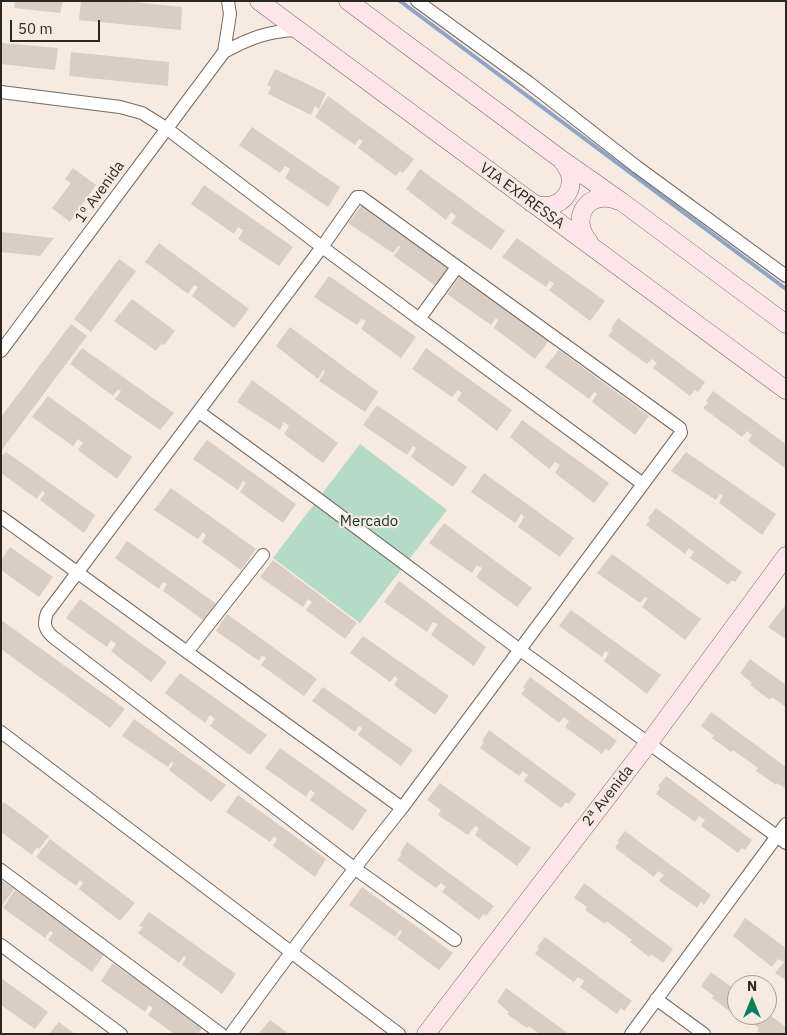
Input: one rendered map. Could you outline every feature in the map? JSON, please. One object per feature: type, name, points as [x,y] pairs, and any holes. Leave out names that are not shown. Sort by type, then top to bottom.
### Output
[{"type":"main road","name":"VIA EXPRESSA","points":[[259,1],[786,390]]},
{"type":"main road","points":[[348,1],[558,158],[622,202],[786,324]]},
{"type":"main road","points":[[527,200],[538,206],[551,206],[562,200],[567,194],[570,186],[570,174],[558,158]]},
{"type":"main road","points":[[591,245],[585,238],[580,226],[580,217],[586,206],[593,200],[601,197],[610,197],[622,202]]},
{"type":"main road","name":"2ª Avenida","points":[[426,1034],[648,744],[786,556]]},
{"type":"street","points":[[224,52],[230,14],[228,1]]},
{"type":"street","points":[[417,1],[528,82],[637,167],[786,276]]},
{"type":"street","points":[[224,52],[245,40],[266,33],[298,30]]},
{"type":"street","name":"1º Avenida","points":[[1,351],[224,52]]},
{"type":"street","points":[[1,92],[120,107],[142,113],[166,128],[322,248],[643,484]]},
{"type":"street","points":[[231,1034],[291,951],[354,868],[402,808],[681,433],[680,428],[361,197],[357,197],[322,248],[47,613],[44,622],[46,631],[354,868],[455,940]]},
{"type":"street","points":[[419,319],[457,267]]},
{"type":"street","points":[[199,412],[648,744],[782,839]]},
{"type":"street","points":[[1,517],[402,808]]},
{"type":"street","points":[[186,652],[263,555]]},
{"type":"street","points":[[1,732],[399,1034]]},
{"type":"street","points":[[631,1034],[656,999],[782,839],[786,824]]},
{"type":"street","points":[[1,870],[221,1034]]},
{"type":"street","points":[[1,945],[121,1034]]},
{"type":"street","points":[[656,999],[704,1034]]},
{"type":"green space","name":"Mercado","points":[[360,444],[447,510],[360,623],[273,558]]},
{"type":"building","points":[[15,1],[63,1],[60,13],[14,8]]},
{"type":"building","points":[[81,1],[123,1],[182,7],[181,30],[79,20]]},
{"type":"building","points":[[1,43],[58,48],[55,70],[1,64]]},
{"type":"building","points":[[71,52],[169,62],[168,86],[69,76]]},
{"type":"building","points":[[275,69],[326,93],[319,109],[315,106],[311,115],[268,94],[271,87],[267,85]]},
{"type":"building","points":[[328,96],[414,159],[403,173],[400,171],[396,176],[358,148],[363,141],[359,139],[355,145],[315,117]]},
{"type":"building","points":[[252,127],[340,187],[328,207],[285,178],[290,169],[285,166],[280,173],[239,145]]},
{"type":"building","points":[[73,168],[96,185],[70,222],[52,208],[71,183],[65,179]]},
{"type":"building","points":[[420,169],[505,231],[491,250],[451,223],[456,216],[451,212],[446,220],[406,189]]},
{"type":"building","points":[[204,185],[293,247],[279,266],[238,239],[243,230],[238,227],[234,234],[191,204]]},
{"type":"building","points":[[363,204],[450,267],[437,287],[394,256],[400,247],[398,246],[393,253],[348,223]]},
{"type":"building","points":[[1,232],[54,238],[40,256],[1,252]]},
{"type":"building","points":[[517,238],[605,301],[590,321],[549,290],[554,284],[550,281],[546,287],[502,257]]},
{"type":"building","points":[[159,243],[249,309],[234,328],[192,296],[198,287],[194,285],[188,294],[145,262]]},
{"type":"building","points":[[119,259],[136,271],[91,332],[74,319]]},
{"type":"building","points":[[461,275],[550,339],[535,359],[494,328],[498,320],[496,318],[491,325],[447,294]]},
{"type":"building","points":[[329,276],[416,337],[401,358],[361,329],[366,321],[361,319],[357,325],[314,297]]},
{"type":"building","points":[[132,299],[175,331],[164,345],[161,344],[156,351],[114,321]]},
{"type":"building","points":[[618,318],[705,382],[698,392],[695,390],[690,396],[653,368],[657,363],[652,359],[647,364],[608,336]]},
{"type":"building","points":[[71,324],[87,336],[1,451],[1,417]]},
{"type":"building","points":[[290,327],[378,392],[365,412],[319,381],[325,372],[323,370],[318,379],[276,346]]},
{"type":"building","points":[[82,348],[174,413],[160,430],[115,399],[121,391],[118,389],[113,396],[70,364]]},
{"type":"building","points":[[426,348],[512,410],[497,431],[457,400],[462,393],[458,390],[452,397],[412,369]]},
{"type":"building","points":[[559,350],[649,416],[635,435],[592,402],[597,394],[594,392],[589,399],[545,367]]},
{"type":"building","points":[[252,380],[338,443],[323,463],[284,434],[289,426],[284,422],[280,430],[237,402]]},
{"type":"building","points":[[713,391],[786,444],[786,469],[748,441],[752,435],[747,431],[742,437],[703,408],[708,403],[706,401]]},
{"type":"building","points":[[48,396],[132,457],[117,479],[78,450],[83,443],[78,439],[73,446],[32,417]]},
{"type":"building","points":[[377,405],[467,467],[453,487],[411,457],[416,448],[413,446],[407,455],[363,425]]},
{"type":"building","points":[[522,420],[609,483],[594,503],[555,473],[560,465],[555,462],[549,469],[510,437]]},
{"type":"building","points":[[207,440],[296,504],[283,523],[240,492],[246,483],[243,481],[238,490],[193,459]]},
{"type":"building","points":[[6,452],[95,515],[84,533],[40,500],[45,493],[42,491],[37,499],[1,473],[1,457]]},
{"type":"building","points":[[686,452],[776,514],[762,535],[719,503],[723,496],[720,494],[716,500],[671,471]]},
{"type":"building","points":[[484,473],[574,538],[560,557],[518,527],[524,517],[521,514],[515,523],[471,492]]},
{"type":"building","points":[[171,488],[256,549],[241,570],[202,542],[206,535],[203,532],[198,539],[154,510]]},
{"type":"building","points":[[656,508],[742,572],[735,582],[732,580],[728,585],[690,558],[694,552],[689,548],[685,554],[646,525],[650,520],[648,518]]},
{"type":"building","points":[[444,523],[532,588],[517,607],[476,577],[482,568],[477,565],[472,573],[429,543]]},
{"type":"building","points":[[127,541],[218,605],[206,622],[163,591],[167,584],[163,582],[159,589],[115,558]]},
{"type":"building","points":[[10,547],[53,577],[39,597],[1,570],[1,560]]},
{"type":"building","points":[[612,554],[701,619],[685,640],[642,607],[648,598],[645,597],[640,603],[597,573]]},
{"type":"building","points":[[273,560],[357,623],[345,639],[306,610],[312,602],[308,599],[303,607],[260,577]]},
{"type":"building","points":[[399,581],[486,647],[474,666],[431,635],[438,624],[433,622],[427,632],[384,602]]},
{"type":"building","points":[[80,599],[167,662],[151,682],[111,651],[116,644],[111,640],[107,647],[66,618]]},
{"type":"building","points":[[786,607],[786,639],[768,627]]},
{"type":"building","points":[[571,610],[661,675],[647,694],[604,661],[609,653],[605,651],[602,657],[559,626]]},
{"type":"building","points":[[227,614],[317,679],[304,696],[261,665],[266,658],[262,655],[259,661],[216,631]]},
{"type":"building","points":[[1,620],[125,709],[110,728],[1,649]]},
{"type":"building","points":[[363,636],[449,696],[435,715],[394,685],[398,679],[395,676],[390,682],[350,653]]},
{"type":"building","points":[[750,659],[786,685],[786,707],[772,697],[770,700],[750,685],[752,683],[740,673]]},
{"type":"building","points":[[180,673],[267,735],[250,755],[210,726],[215,719],[210,715],[205,723],[165,693]]},
{"type":"building","points":[[530,677],[617,741],[609,751],[606,748],[602,754],[565,727],[569,721],[564,717],[559,723],[521,694],[525,689],[523,687]]},
{"type":"building","points":[[323,687],[413,750],[401,766],[358,735],[362,728],[359,726],[355,732],[312,701]]},
{"type":"building","points":[[711,712],[786,767],[786,789],[777,783],[776,785],[756,771],[758,768],[712,738],[714,736],[701,726]]},
{"type":"building","points":[[134,719],[226,785],[211,802],[169,770],[174,763],[171,762],[168,767],[122,736]]},
{"type":"building","points":[[489,730],[576,794],[569,804],[566,802],[561,808],[524,781],[528,775],[523,771],[519,776],[480,748]]},
{"type":"building","points":[[280,748],[367,810],[353,831],[310,800],[315,793],[310,790],[306,797],[265,768]]},
{"type":"building","points":[[666,776],[752,840],[745,850],[742,848],[738,853],[701,826],[705,820],[699,816],[695,822],[656,794],[660,788],[658,786]]},
{"type":"building","points":[[440,783],[531,848],[517,866],[475,835],[479,828],[475,826],[468,835],[438,815],[441,810],[427,800]]},
{"type":"building","points":[[238,795],[326,859],[315,877],[273,846],[277,839],[274,836],[270,842],[226,812]]},
{"type":"building","points":[[4,802],[49,836],[39,849],[37,847],[32,855],[1,832],[1,806]]},
{"type":"building","points":[[625,831],[711,895],[704,905],[701,902],[697,908],[659,881],[664,875],[658,871],[654,877],[615,848],[619,842],[617,841]]},
{"type":"building","points":[[50,839],[135,903],[120,921],[79,889],[83,883],[80,880],[76,886],[36,857]]},
{"type":"building","points":[[407,842],[494,906],[486,916],[484,914],[479,920],[442,892],[446,887],[441,883],[436,888],[397,860]]},
{"type":"building","points":[[1,880],[14,889],[1,907]]},
{"type":"building","points":[[584,883],[673,949],[663,963],[651,954],[649,957],[630,942],[632,940],[606,921],[605,924],[585,910],[587,907],[574,898]]},
{"type":"building","points":[[362,887],[453,953],[439,970],[397,939],[402,932],[400,930],[395,937],[349,905]]},
{"type":"building","points":[[15,890],[105,953],[92,972],[48,940],[53,933],[50,931],[45,938],[3,908]]},
{"type":"building","points":[[149,912],[236,974],[222,994],[182,965],[186,958],[184,956],[179,963],[138,933],[143,927],[139,926]]},
{"type":"building","points":[[745,918],[786,948],[786,980],[775,973],[784,962],[778,959],[772,967],[733,936]]},
{"type":"building","points":[[545,937],[632,1001],[624,1011],[621,1008],[617,1014],[580,987],[584,981],[578,977],[574,982],[535,954],[539,948],[537,947]]},
{"type":"building","points":[[113,963],[203,1027],[198,1034],[174,1034],[148,1015],[153,1008],[149,1005],[145,1012],[101,981]]},
{"type":"building","points":[[711,972],[727,984],[727,1009],[712,998],[714,996],[701,986]]},
{"type":"building","points":[[1,978],[48,1012],[35,1029],[1,1005]]},
{"type":"building","points":[[506,988],[569,1034],[539,1034],[507,1014],[509,1012],[497,1002]]},
{"type":"building","points":[[270,1020],[289,1034],[258,1034]]},
{"type":"building","points":[[777,1020],[786,1027],[786,1034],[761,1034],[757,1031],[759,1028],[755,1025],[777,1025]]},
{"type":"building","points":[[59,1022],[75,1034],[49,1034]]},
{"type":"waterway","points":[[400,1],[786,289]]}]
